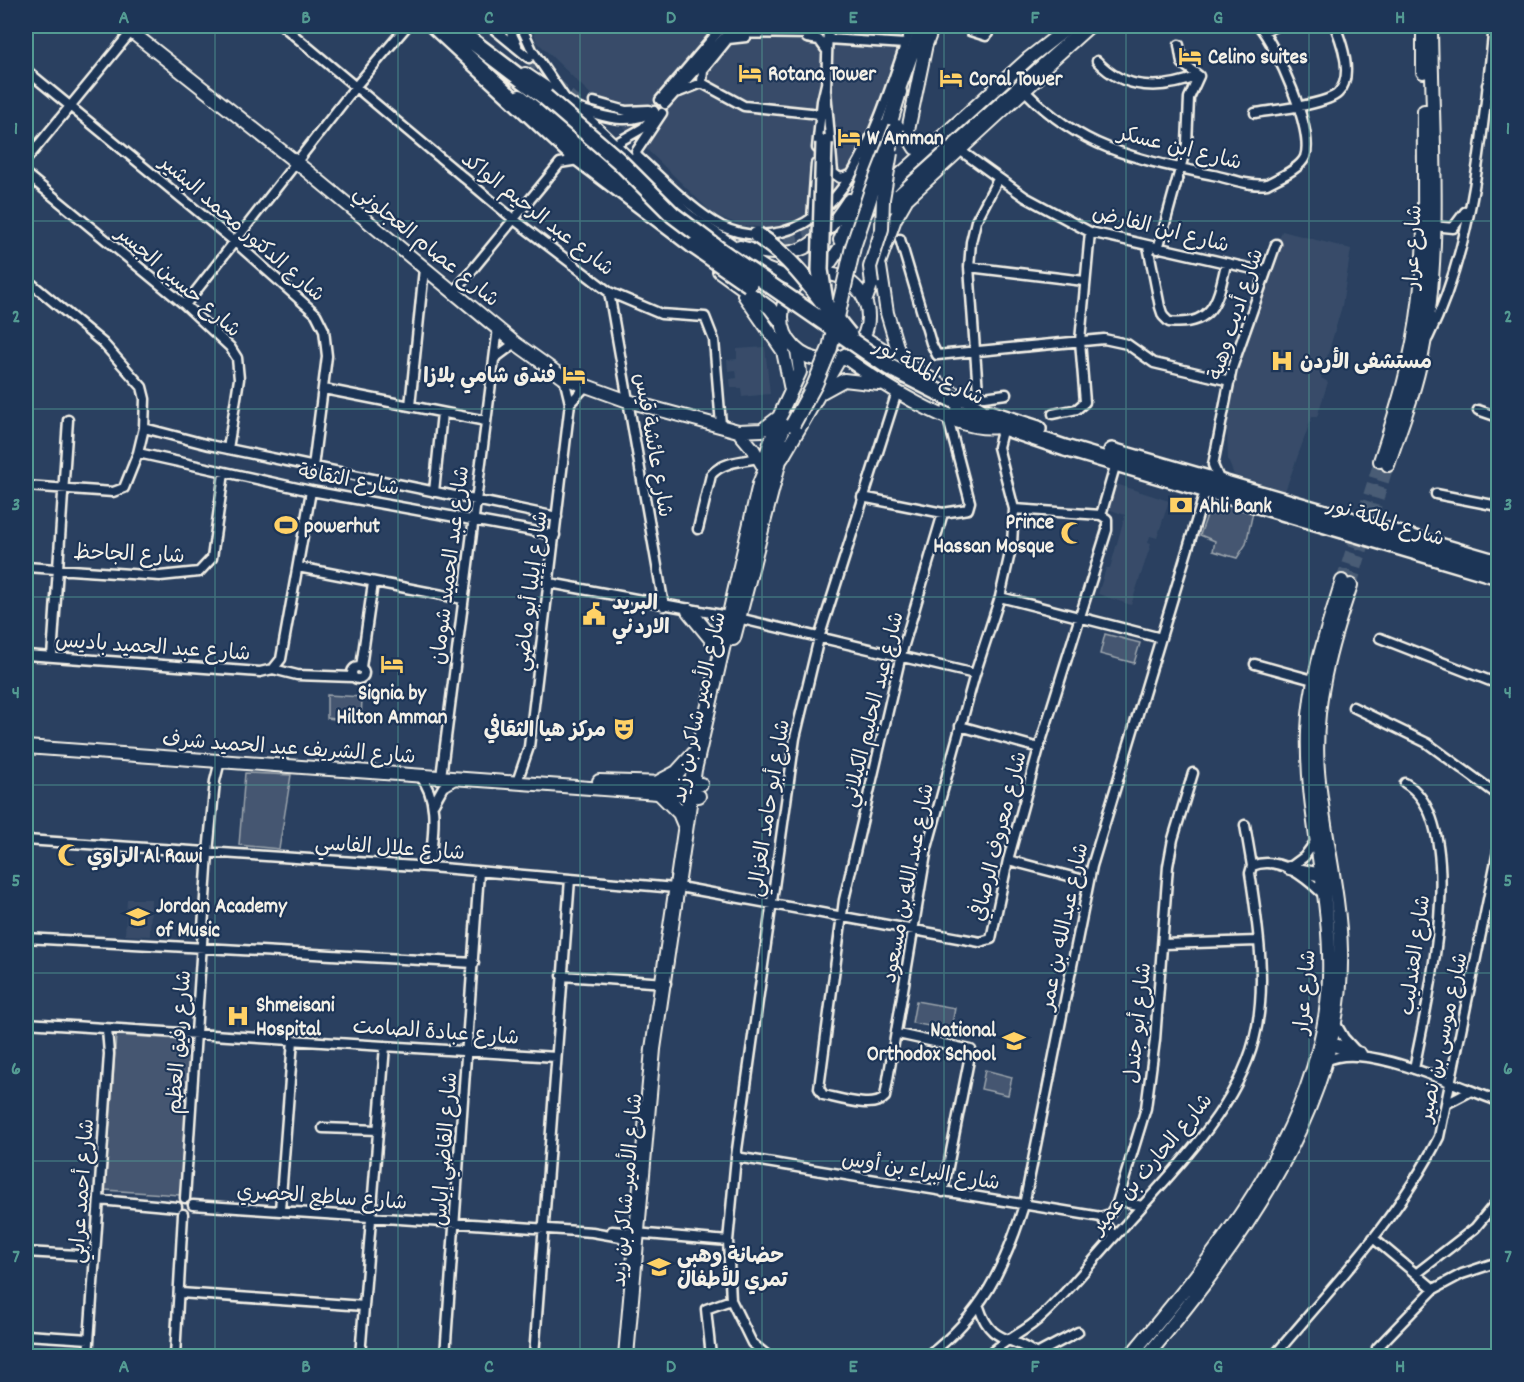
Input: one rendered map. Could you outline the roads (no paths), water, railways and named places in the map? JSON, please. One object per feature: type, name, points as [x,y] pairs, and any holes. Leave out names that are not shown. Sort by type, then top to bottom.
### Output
[{"type":"highway","name":"شارع الملكة نور","points":[[434,26],[580,160],[642,204],[694,246],[864,363],[998,434],[1020,434],[1116,463],[1219,488],[1498,563]]},
{"type":"highway","name":"شارع الملكة نور","points":[[466,34],[618,160],[673,215],[772,288],[862,343],[951,408],[985,412],[1189,473],[1219,488],[1498,576]]},
{"type":"highway","points":[[824,143],[820,270],[825,302]]},
{"type":"highway","points":[[757,235],[785,255],[862,343]]},
{"type":"main road","points":[[904,92],[922,26]]},
{"type":"main road","points":[[730,245],[774,255],[792,253],[806,248],[827,231],[904,92],[933,26]]},
{"type":"main road","name":"شارع عرار","points":[[1423,26],[1421,288],[1405,378],[1384,463],[1411,396],[1424,345],[1431,286],[1433,226],[1431,26]]},
{"type":"main road","points":[[865,302],[901,199],[961,151],[1026,92],[1078,27]]},
{"type":"main road","points":[[823,273],[861,217],[927,148],[1029,58],[1078,27]]},
{"type":"main road","points":[[917,168],[1078,27]]},
{"type":"main road","points":[[892,184],[886,197],[889,205],[898,205],[901,199],[1078,27]]},
{"type":"main road","name":"شارع عصام العجلوني","points":[[130,28],[515,343],[564,378],[628,401],[738,431],[762,430],[786,420]]},
{"type":"main road","points":[[466,34],[571,105],[615,144],[688,216],[766,269],[800,282]]},
{"type":"main road","points":[[466,34],[618,169]]},
{"type":"main road","points":[[926,44],[907,135],[915,148],[927,148]]},
{"type":"main road","points":[[478,64],[736,285],[770,308],[782,323],[787,338],[796,350],[800,372]]},
{"type":"main road","name":"شارع الأمير شاكر بن زيد","points":[[786,420],[828,354],[857,237],[897,128],[904,92]]},
{"type":"main road","name":"شارع الأمير شاكر بن زيد","points":[[680,888],[685,825],[712,722],[733,617],[767,481],[783,446],[786,420],[818,359],[835,304],[855,217],[904,92]]},
{"type":"main road","points":[[872,284],[870,267],[882,229],[885,186],[897,128]]},
{"type":"main road","points":[[834,258],[856,178]]},
{"type":"main road","points":[[881,258],[883,298],[898,359]]},
{"type":"main road","points":[[750,294],[761,296],[772,289],[772,279],[766,269]]},
{"type":"main road","points":[[782,323],[783,304],[800,282],[823,273],[837,275],[849,281],[865,302],[868,319],[862,343],[855,348],[841,357],[817,360],[796,350]]},
{"type":"main road","points":[[736,285],[779,343],[789,368],[791,390],[786,420],[761,462]]},
{"type":"main road","points":[[862,343],[898,359],[985,412]]},
{"type":"main road","points":[[881,383],[873,366],[875,358],[884,354],[898,359]]},
{"type":"main road","points":[[841,357],[897,392],[951,408]]},
{"type":"main road","points":[[767,481],[841,357]]},
{"type":"main road","points":[[791,390],[800,372],[811,365],[821,368],[826,376],[822,389]]},
{"type":"main road","points":[[822,389],[844,380],[881,383]]},
{"type":"main road","points":[[738,431],[761,462],[767,481]]},
{"type":"main road","name":"شارع عرار","points":[[1130,1356],[1201,1270],[1249,1200],[1290,1124],[1308,1081],[1320,1038],[1329,979],[1328,916],[1315,842],[1308,747],[1313,680],[1346,583],[1329,654],[1318,724],[1318,770],[1341,945],[1340,996],[1332,1045],[1298,1133],[1266,1192],[1221,1259],[1147,1356]]},
{"type":"main road","points":[[689,611],[721,650]]},
{"type":"main road","name":"شارع الأمير شاكر بن زيد","points":[[635,1356],[638,1234],[653,1049],[666,983],[695,790],[698,750],[721,650],[733,617]]},
{"type":"main road","name":"شارع الشريف عبد الحميد شرف","points":[[26,747],[557,786],[660,787],[695,790]]},
{"type":"main road","points":[[685,825],[680,813],[660,787],[677,773],[698,750]]},
{"type":"main road","points":[[1289,868],[1320,873],[1332,879]]},
{"type":"main road","points":[[1320,1038],[1332,1045],[1360,1054]]},
{"type":"main road","name":"شارع الأمير شاكر بن زيد","points":[[626,1356],[633,1249],[638,1234]]},
{"type":"street","name":"شارع عبد الرحيم الواكد","points":[[283,26],[512,218],[609,292],[661,314],[701,315],[706,318],[714,340],[721,425]]},
{"type":"street","points":[[185,305],[356,86],[407,26]]},
{"type":"street","points":[[490,26],[529,58],[517,46],[508,26]]},
{"type":"street","points":[[521,26],[532,50],[571,105],[619,119],[640,118],[658,108],[672,96],[724,35],[733,28],[813,34],[828,26],[824,143]]},
{"type":"street","points":[[615,144],[643,128],[723,26]]},
{"type":"street","points":[[658,108],[636,152],[637,156],[713,220],[729,229],[757,235],[789,230],[812,219],[856,178],[912,26]]},
{"type":"street","points":[[968,26],[970,31],[984,36],[989,34],[993,26]]},
{"type":"street","points":[[1276,26],[1262,28],[1280,61],[1298,105]]},
{"type":"street","points":[[1256,113],[1333,97],[1341,88],[1345,55],[1335,26]]},
{"type":"street","points":[[1424,345],[1455,264],[1472,195],[1494,26]]},
{"type":"street","points":[[26,160],[130,28]]},
{"type":"street","points":[[702,83],[703,70],[732,37],[812,38],[821,42],[827,51]]},
{"type":"street","points":[[828,39],[905,44]]},
{"type":"street","points":[[1179,45],[1182,63],[1199,76]]},
{"type":"street","points":[[1097,61],[1117,80],[1143,84],[1179,84],[1199,76]]},
{"type":"street","name":"شارع الدكتور محمد البشير","points":[[26,70],[297,294],[320,320],[326,338],[324,389],[313,467]]},
{"type":"street","points":[[1158,249],[1187,144],[1189,98],[1199,76]]},
{"type":"street","points":[[672,96],[690,86],[702,83],[744,106],[820,114]]},
{"type":"street","points":[[1488,85],[1498,87]]},
{"type":"street","points":[[826,88],[833,173],[840,178],[856,178]]},
{"type":"street","points":[[812,219],[820,114],[826,88]]},
{"type":"street","name":"شارع ابن عسكر","points":[[1026,92],[1043,110],[1082,137],[1139,159],[1261,185],[1275,180],[1301,162],[1306,148],[1298,105]]},
{"type":"street","points":[[594,102],[626,111],[658,108]]},
{"type":"street","points":[[560,143],[560,163]]},
{"type":"street","name":"شارع ابن الفارض","points":[[961,151],[998,179],[1044,208],[1090,232],[1266,272]]},
{"type":"street","points":[[454,292],[512,218],[560,163],[580,160]]},
{"type":"street","name":"شارع حسين الجسر","points":[[26,174],[185,305],[223,339],[237,358],[239,379],[228,449]]},
{"type":"street","points":[[998,179],[974,228],[969,267],[979,394],[984,397],[1006,394]]},
{"type":"street","points":[[1433,226],[1449,229],[1455,226],[1472,195]]},
{"type":"street","points":[[1053,414],[1077,410],[1084,402],[1080,341],[1090,232]]},
{"type":"street","points":[[900,239],[933,351],[937,355],[1104,339],[1127,344],[1154,363],[1230,381]]},
{"type":"street","name":"شارع أديب وهبة","points":[[1213,465],[1230,381],[1276,244]]},
{"type":"street","points":[[1148,246],[1160,307],[1163,316],[1169,322],[1200,318],[1209,313],[1219,296],[1226,264]]},
{"type":"street","points":[[969,267],[1084,281]]},
{"type":"street","points":[[410,406],[424,269]]},
{"type":"street","points":[[26,279],[103,343],[134,376],[145,399],[144,428],[138,453],[128,485],[120,491],[26,486]]},
{"type":"street","name":"شارع عائشة قيس","points":[[609,292],[664,606]]},
{"type":"street","name":"شارع عبد الحميد شومان","points":[[441,777],[498,328]]},
{"type":"street","points":[[495,358],[515,343]]},
{"type":"street","name":"شارع إيليا أبو ماضي","points":[[518,782],[529,747],[550,583],[570,403],[564,378]]},
{"type":"street","points":[[570,403],[586,386]]},
{"type":"street","points":[[324,389],[486,421]]},
{"type":"street","name":"شارع أبو حامد الغزالي","points":[[728,1241],[736,1157],[795,738],[819,638],[897,392]]},
{"type":"street","points":[[862,497],[943,513],[963,511],[970,506],[951,408]]},
{"type":"street","points":[[1478,410],[1498,417]]},
{"type":"street","points":[[434,492],[442,413]]},
{"type":"street","points":[[52,657],[68,420]]},
{"type":"street","name":"شارع الثقافة","points":[[144,428],[228,449],[557,518]]},
{"type":"street","name":"شارع عبد الله بن مسعود","points":[[841,916],[819,1091],[823,1095],[849,1100],[882,1101],[885,1097],[897,1034],[927,848],[975,674],[1000,597],[1011,543],[1014,509],[999,456],[998,434]]},
{"type":"street","name":"شارع الثقافة","points":[[138,453],[311,491],[555,535]]},
{"type":"street","points":[[698,529],[711,475],[716,469],[726,464],[761,462]]},
{"type":"street","points":[[1014,509],[1101,515],[1116,463]]},
{"type":"street","points":[[1189,473],[1208,469],[1213,465],[1219,488]]},
{"type":"street","name":"شارع الجاحظ","points":[[26,567],[160,576],[199,572],[212,558],[224,473]]},
{"type":"street","name":"شارع عبدالله بن عمر","points":[[928,1356],[979,1307],[1004,1260],[1024,1205],[1088,881],[1204,495],[1219,488]]},
{"type":"street","name":"شارع عبد الحميد باديس","points":[[26,655],[260,672],[273,669],[281,659],[311,491]]},
{"type":"street","points":[[1436,494],[1498,506]]},
{"type":"street","name":"شارع عبد الحليم الكيلاني","points":[[841,916],[901,655],[943,513]]},
{"type":"street","name":"شارع معروف الرصافي","points":[[680,888],[980,942],[991,939],[1008,860],[1039,748],[1078,617],[1107,531],[1107,519],[1101,515]]},
{"type":"street","points":[[298,567],[463,599]]},
{"type":"street","points":[[273,669],[297,675],[353,677],[352,670],[361,667],[374,583]]},
{"type":"street","points":[[550,583],[689,611],[733,617],[975,674]]},
{"type":"street","points":[[1000,597],[1161,638]]},
{"type":"street","points":[[1380,638],[1498,684]]},
{"type":"street","points":[[1255,664],[1313,680]]},
{"type":"street","points":[[1353,707],[1427,743],[1498,795]]},
{"type":"street","points":[[960,726],[1039,748]]},
{"type":"street","name":"شارع رفيق العظم","points":[[207,760],[215,781]]},
{"type":"street","name":"شارع رفيق العظم","points":[[185,1198],[208,853],[215,781],[220,761]]},
{"type":"street","points":[[1163,944],[1168,866],[1173,839],[1193,773]]},
{"type":"street","points":[[420,776],[429,789],[434,803],[430,867]]},
{"type":"street","points":[[434,803],[443,787],[458,778]]},
{"type":"street","name":"شارع العندليب","points":[[1405,783],[1418,793],[1426,809],[1434,833],[1442,889],[1434,960],[1414,1070]]},
{"type":"street","name":"شارع الحارث بن عمير","points":[[988,1356],[1024,1333],[1056,1303],[1142,1206],[1205,1131],[1233,1091],[1246,1065],[1258,1018],[1260,973],[1250,873],[1252,866],[1245,825]]},
{"type":"street","name":"شارع علال الفاسي","points":[[26,840],[430,867],[680,888]]},
{"type":"street","points":[[1289,868],[1304,856],[1315,842]]},
{"type":"street","name":"شارع موسى بن نصير","points":[[1274,1356],[1373,1238],[1426,1164],[1440,1137],[1498,851]]},
{"type":"street","points":[[1008,860],[1088,881]]},
{"type":"street","points":[[1252,866],[1264,864],[1289,868],[1323,894]]},
{"type":"street","name":"شارع القاضي إياس","points":[[445,1356],[469,1051],[479,872]]},
{"type":"street","points":[[534,1356],[570,879]]},
{"type":"street","points":[[26,938],[202,946],[474,963]]},
{"type":"street","name":"شارع أبو جندل","points":[[1101,1217],[1114,1210],[1120,1196],[1146,1108],[1163,944],[1258,940]]},
{"type":"street","points":[[562,975],[666,983]]},
{"type":"street","name":"شارع عبادة الصامت","points":[[26,1023],[556,1057]]},
{"type":"street","points":[[1336,1024],[1348,1044],[1360,1054]]},
{"type":"street","name":"شارع أحمد عرابي","points":[[88,1356],[108,1054],[107,1029]]},
{"type":"street","points":[[897,1034],[971,1050],[943,1192]]},
{"type":"street","points":[[280,1210],[293,1040]]},
{"type":"street","points":[[360,1356],[385,1046]]},
{"type":"street","points":[[1326,1061],[1339,1055],[1360,1054],[1414,1070],[1498,1101]]},
{"type":"street","points":[[1448,1103],[1470,1091]]},
{"type":"street","points":[[323,1128],[378,1130]]},
{"type":"street","name":"شارع البراء بن أوس","points":[[736,1157],[1101,1217]]},
{"type":"street","points":[[1120,1196],[1128,1203],[1142,1206]]},
{"type":"street","points":[[99,1200],[180,1210],[190,1212],[193,1205],[185,1198],[180,1200],[180,1210],[180,1293],[175,1356]]},
{"type":"street","points":[[1416,1274],[1475,1228],[1498,1200]]},
{"type":"street","name":"شارع ساطع الحصري","points":[[193,1205],[456,1225],[592,1232],[614,1231],[728,1241]]},
{"type":"street","points":[[1101,1217],[1114,1237]]},
{"type":"street","name":"شارع ساطع الحصري","points":[[592,1232],[625,1239],[633,1249]]},
{"type":"street","points":[[1373,1238],[1434,1289]]},
{"type":"street","points":[[728,1241],[731,1300],[752,1343],[754,1356]]},
{"type":"street","points":[[26,1252],[94,1256]]},
{"type":"street","points":[[1377,1348],[1434,1289],[1462,1275],[1498,1262]]},
{"type":"street","points":[[180,1293],[364,1306]]},
{"type":"street","points":[[711,1356],[706,1309],[731,1300]]},
{"type":"street","points":[[979,1307],[990,1330],[1034,1355],[1078,1332]]},
{"type":"street","points":[[26,1335],[90,1339]]},
{"type":"street","points":[[752,1343],[768,1356]]},
{"type":"street","points":[[1492,1356],[1498,1354]]},
{"type":"tunnel","points":[[529,58],[585,111]]},
{"type":"tunnel","points":[[883,199],[917,168]]},
{"type":"tunnel","points":[[764,245],[783,243],[830,229]]},
{"type":"tunnel","points":[[1342,581],[1380,461]]},
{"type":"tunnel","points":[[1351,585],[1388,465]]},
{"type":"place","name":"Celino suites","points":[[1190,56]]},
{"type":"place","name":"Rotana Tower","points":[[750,73]]},
{"type":"place","name":"Coral Tower","points":[[951,78]]},
{"type":"place","name":"W Amman","points":[[849,137]]},
{"type":"place","name":"مستشفى الأردن","points":[[1282,361]]},
{"type":"place","name":"فندق شامي بلازا","points":[[574,375]]},
{"type":"place","name":"Ahli Bank","points":[[1181,505]]},
{"type":"place","name":"powerhut","points":[[286,525]]},
{"type":"place","name":"Prince Hassan Mosque","points":[[1072,533]]},
{"type":"place","name":"البريد الاردني","points":[[594,614]]},
{"type":"place","name":"Signia by Hilton Amman","points":[[392,664]]},
{"type":"place","name":"مركز هيا الثقافي","points":[[624,729]]},
{"type":"place","name":"الراوي Al Rawi","points":[[69,855]]},
{"type":"place","name":"Jordan Academy of Music","points":[[138,917]]},
{"type":"place","name":"Shmeisani Hospital","points":[[238,1016]]},
{"type":"place","name":"National Orthodox School","points":[[1014,1041]]},
{"type":"place","name":"حضانة وهبي تمري للأطفال","points":[[659,1267]]}]
